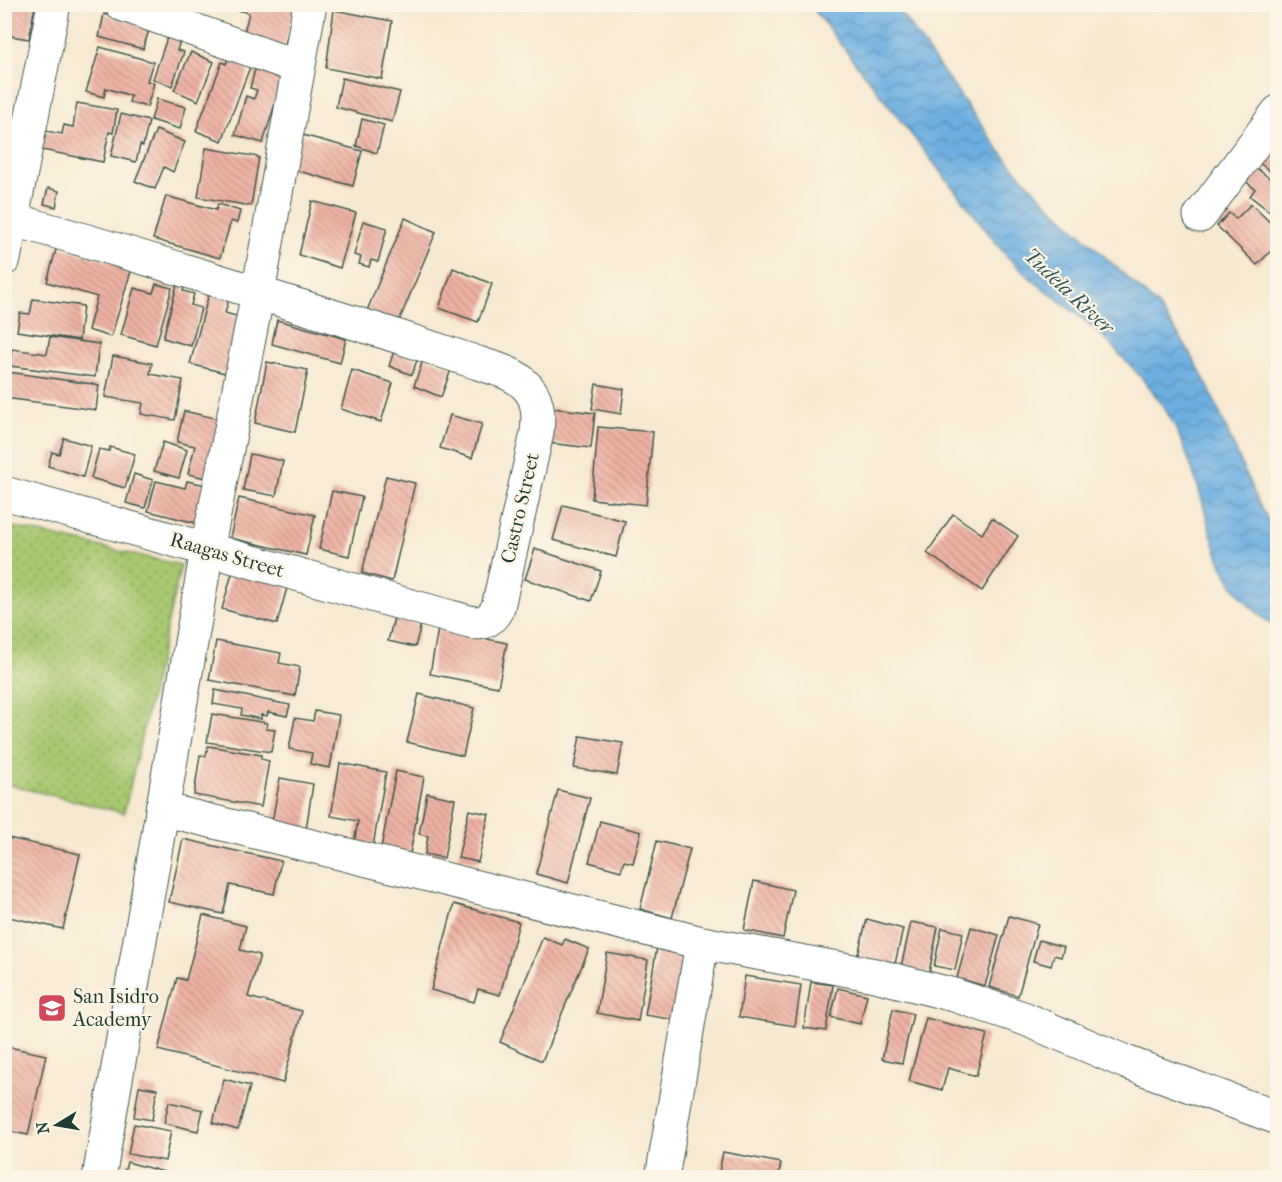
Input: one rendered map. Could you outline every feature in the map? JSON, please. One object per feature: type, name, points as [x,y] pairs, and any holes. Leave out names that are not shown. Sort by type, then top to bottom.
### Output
[{"type":"street","points":[[4,259],[9,218],[54,4]]},
{"type":"street","points":[[121,4],[298,67]]},
{"type":"street","points":[[99,1178],[207,550],[258,293],[309,4]]},
{"type":"street","points":[[1200,216],[1278,112]]},
{"type":"street","points":[[9,218],[258,293]]},
{"type":"street","name":"Castro Street","points":[[258,293],[501,371],[523,382],[534,396],[537,405],[537,433],[498,607],[488,621],[480,623],[451,617]]},
{"type":"street","name":"Raagas Street","points":[[4,493],[451,617]]},
{"type":"street","points":[[162,809],[702,943],[875,975],[954,995],[1023,1018],[1128,1063],[1278,1118]]},
{"type":"street","points":[[662,1178],[702,943]]},
{"type":"green space","points":[[5,525],[181,565],[124,813],[5,784],[4,672],[9,652],[4,651]]},
{"type":"water","name":"Tudela River","points":[[810,5],[895,5],[1000,151],[1017,171],[1044,200],[1158,306],[1186,346],[1208,386],[1258,502],[1277,535],[1277,628],[1257,613],[1234,587],[1225,572],[1187,456],[1169,415],[1157,397],[1099,333],[1033,280],[1004,253]]},
{"type":"building","points":[[4,4],[35,4],[29,39],[4,35]]},
{"type":"building","points":[[226,4],[296,4],[284,48],[243,36],[249,13],[226,7]]},
{"type":"building","points":[[334,10],[392,21],[382,79],[326,68]]},
{"type":"building","points":[[104,14],[150,27],[143,49],[99,37]]},
{"type":"building","points":[[169,32],[182,36],[177,50],[184,52],[172,86],[153,79]]},
{"type":"building","points":[[100,47],[153,62],[147,81],[154,83],[147,107],[129,102],[131,96],[106,88],[104,97],[86,92]]},
{"type":"building","points":[[231,51],[253,59],[222,141],[196,131],[222,62],[226,64]]},
{"type":"building","points":[[191,52],[214,62],[198,101],[174,90]]},
{"type":"building","points":[[257,62],[285,71],[263,143],[235,135],[246,96],[254,99],[257,90],[250,88]]},
{"type":"building","points":[[342,78],[400,92],[392,122],[336,107]]},
{"type":"building","points":[[157,99],[186,107],[180,129],[151,120]]},
{"type":"building","points":[[77,103],[117,110],[113,133],[109,132],[103,162],[42,150],[46,131],[62,134],[64,125],[73,127]]},
{"type":"building","points":[[121,114],[149,121],[143,146],[140,145],[136,162],[111,156]]},
{"type":"building","points":[[362,119],[384,125],[377,153],[356,146]]},
{"type":"building","points":[[156,130],[185,142],[173,172],[164,167],[155,189],[135,181]]},
{"type":"building","points":[[299,134],[362,151],[353,186],[291,169]]},
{"type":"building","points":[[4,137],[12,138],[6,170],[4,170]]},
{"type":"building","points":[[1278,137],[1278,177],[1250,156]]},
{"type":"building","points":[[206,148],[259,157],[251,206],[198,197]]},
{"type":"building","points":[[1250,163],[1278,185],[1278,218],[1250,196],[1255,189],[1239,176]]},
{"type":"building","points":[[48,188],[59,191],[56,207],[44,204]]},
{"type":"building","points":[[166,196],[216,210],[218,204],[240,211],[237,223],[231,221],[220,258],[153,239]]},
{"type":"building","points":[[312,201],[356,213],[340,268],[299,255]]},
{"type":"building","points":[[1251,204],[1278,230],[1278,244],[1257,265],[1217,226],[1229,213],[1236,219]]},
{"type":"building","points":[[405,218],[436,232],[397,326],[366,313]]},
{"type":"building","points":[[363,221],[387,228],[378,262],[371,260],[369,267],[359,264],[361,257],[354,255]]},
{"type":"building","points":[[57,246],[132,268],[111,337],[88,330],[97,297],[47,282]]},
{"type":"building","points":[[453,268],[492,284],[478,322],[439,308]]},
{"type":"building","points":[[178,281],[185,283],[183,291],[194,294],[191,305],[201,308],[191,346],[163,338]]},
{"type":"building","points":[[156,284],[172,288],[156,345],[121,335],[134,288],[153,293]]},
{"type":"building","points":[[211,286],[231,291],[225,313],[240,317],[225,373],[190,364]]},
{"type":"building","points":[[33,299],[83,306],[79,340],[17,331],[20,313],[30,314]]},
{"type":"building","points":[[277,320],[346,339],[340,363],[272,344]]},
{"type":"building","points":[[50,337],[99,344],[95,377],[10,366],[12,349],[47,354]]},
{"type":"building","points":[[394,351],[417,360],[412,375],[389,366]]},
{"type":"building","points":[[113,356],[152,363],[150,374],[183,380],[175,420],[141,414],[143,403],[105,397]]},
{"type":"building","points":[[424,357],[452,367],[441,397],[414,386]]},
{"type":"building","points":[[267,362],[308,370],[295,432],[255,423]]},
{"type":"building","points":[[352,370],[393,383],[381,422],[341,409]]},
{"type":"building","points":[[8,372],[99,385],[96,410],[5,398]]},
{"type":"building","points":[[596,384],[624,389],[621,414],[592,409]]},
{"type":"building","points":[[552,408],[595,413],[591,448],[548,443]]},
{"type":"building","points":[[184,411],[219,419],[206,478],[188,474],[195,446],[177,442]]},
{"type":"building","points":[[450,415],[482,424],[472,458],[440,448]]},
{"type":"building","points":[[598,427],[653,432],[646,505],[592,499]]},
{"type":"building","points":[[64,438],[91,446],[83,477],[48,466],[52,452],[59,454]]},
{"type":"building","points":[[163,442],[187,450],[179,478],[154,471]]},
{"type":"building","points":[[110,447],[135,454],[125,488],[91,478],[99,449],[109,451]]},
{"type":"building","points":[[250,454],[283,461],[276,496],[243,490]]},
{"type":"building","points":[[134,474],[153,480],[145,508],[126,503]]},
{"type":"building","points":[[386,476],[415,483],[392,581],[362,573]]},
{"type":"building","points":[[156,481],[185,488],[187,481],[206,485],[196,523],[148,511]]},
{"type":"building","points":[[332,491],[362,497],[349,556],[319,549]]},
{"type":"building","points":[[239,498],[315,515],[306,555],[230,538]]},
{"type":"building","points":[[563,505],[625,521],[616,557],[553,540]]},
{"type":"building","points":[[953,514],[982,534],[992,518],[1018,536],[982,591],[927,553]]},
{"type":"building","points":[[535,549],[601,571],[591,601],[525,579]]},
{"type":"building","points":[[233,570],[288,584],[277,624],[222,609]]},
{"type":"building","points":[[394,618],[421,624],[415,647],[388,641]]},
{"type":"building","points":[[438,629],[507,643],[498,687],[430,674]]},
{"type":"building","points":[[216,641],[281,653],[279,663],[300,667],[295,696],[209,680]]},
{"type":"building","points":[[215,690],[290,705],[287,716],[268,712],[267,716],[261,715],[261,719],[241,715],[242,709],[213,704]]},
{"type":"building","points":[[419,694],[474,708],[463,756],[407,742]]},
{"type":"building","points":[[315,711],[339,715],[330,768],[310,764],[312,753],[289,749],[295,718],[313,721]]},
{"type":"building","points":[[212,714],[267,723],[266,729],[275,730],[271,752],[207,742]]},
{"type":"building","points":[[580,736],[623,743],[617,775],[574,768]]},
{"type":"building","points":[[208,746],[261,755],[261,759],[269,761],[261,807],[194,795],[200,755],[206,756]]},
{"type":"building","points":[[340,763],[386,772],[373,846],[354,843],[358,821],[331,816]]},
{"type":"building","points":[[396,771],[424,777],[410,854],[381,848]]},
{"type":"building","points":[[280,778],[313,784],[306,829],[272,822]]},
{"type":"building","points":[[558,790],[590,798],[568,883],[536,874]]},
{"type":"building","points":[[427,793],[455,799],[444,858],[425,854],[428,836],[419,834]]},
{"type":"building","points":[[469,810],[489,814],[478,862],[458,858]]},
{"type":"building","points":[[600,821],[641,832],[633,863],[624,861],[621,871],[589,862]]},
{"type":"building","points":[[4,837],[80,854],[63,929],[4,916]]},
{"type":"building","points":[[183,839],[281,861],[274,894],[230,885],[223,914],[169,902]]},
{"type":"building","points":[[657,841],[690,849],[672,918],[640,909]]},
{"type":"building","points":[[754,881],[793,890],[783,938],[744,930]]},
{"type":"building","points":[[454,904],[519,922],[500,995],[478,989],[474,1002],[431,990]]},
{"type":"building","points":[[203,915],[246,926],[240,950],[260,955],[248,997],[302,1011],[283,1083],[158,1050],[177,978],[186,980]]},
{"type":"building","points":[[1009,916],[1038,924],[1018,996],[989,987]]},
{"type":"building","points":[[867,919],[903,929],[894,968],[857,958]]},
{"type":"building","points":[[911,922],[938,927],[929,973],[901,967]]},
{"type":"building","points":[[971,927],[999,935],[985,986],[957,978]]},
{"type":"building","points":[[942,928],[963,933],[955,970],[934,966]]},
{"type":"building","points":[[543,937],[562,945],[565,939],[589,949],[542,1061],[500,1042]]},
{"type":"building","points":[[1039,940],[1064,947],[1061,957],[1054,955],[1051,966],[1033,961]]},
{"type":"building","points":[[657,947],[687,953],[675,1020],[645,1015]]},
{"type":"building","points":[[607,953],[648,960],[638,1021],[597,1013]]},
{"type":"building","points":[[745,976],[801,985],[795,1026],[739,1017]]},
{"type":"building","points":[[811,982],[833,985],[826,1031],[804,1028]]},
{"type":"building","points":[[838,988],[867,995],[860,1024],[831,1017]]},
{"type":"building","points":[[893,1009],[913,1014],[902,1063],[882,1059]]},
{"type":"building","points":[[926,1018],[987,1034],[976,1076],[948,1068],[942,1090],[909,1081]]},
{"type":"building","points":[[4,1046],[46,1055],[28,1135],[4,1130]]},
{"type":"building","points":[[224,1079],[250,1086],[238,1130],[213,1123]]},
{"type":"building","points":[[139,1086],[157,1089],[152,1120],[134,1117]]},
{"type":"building","points":[[169,1102],[203,1110],[198,1131],[164,1123]]},
{"type":"building","points":[[134,1124],[171,1131],[165,1161],[128,1154]]},
{"type":"building","points":[[723,1152],[781,1163],[778,1178],[718,1178]]},
{"type":"building","points":[[127,1162],[183,1177],[183,1178],[123,1178]]},
{"type":"place","name":"San Isidro Academy","points":[[52,1008]]}]
